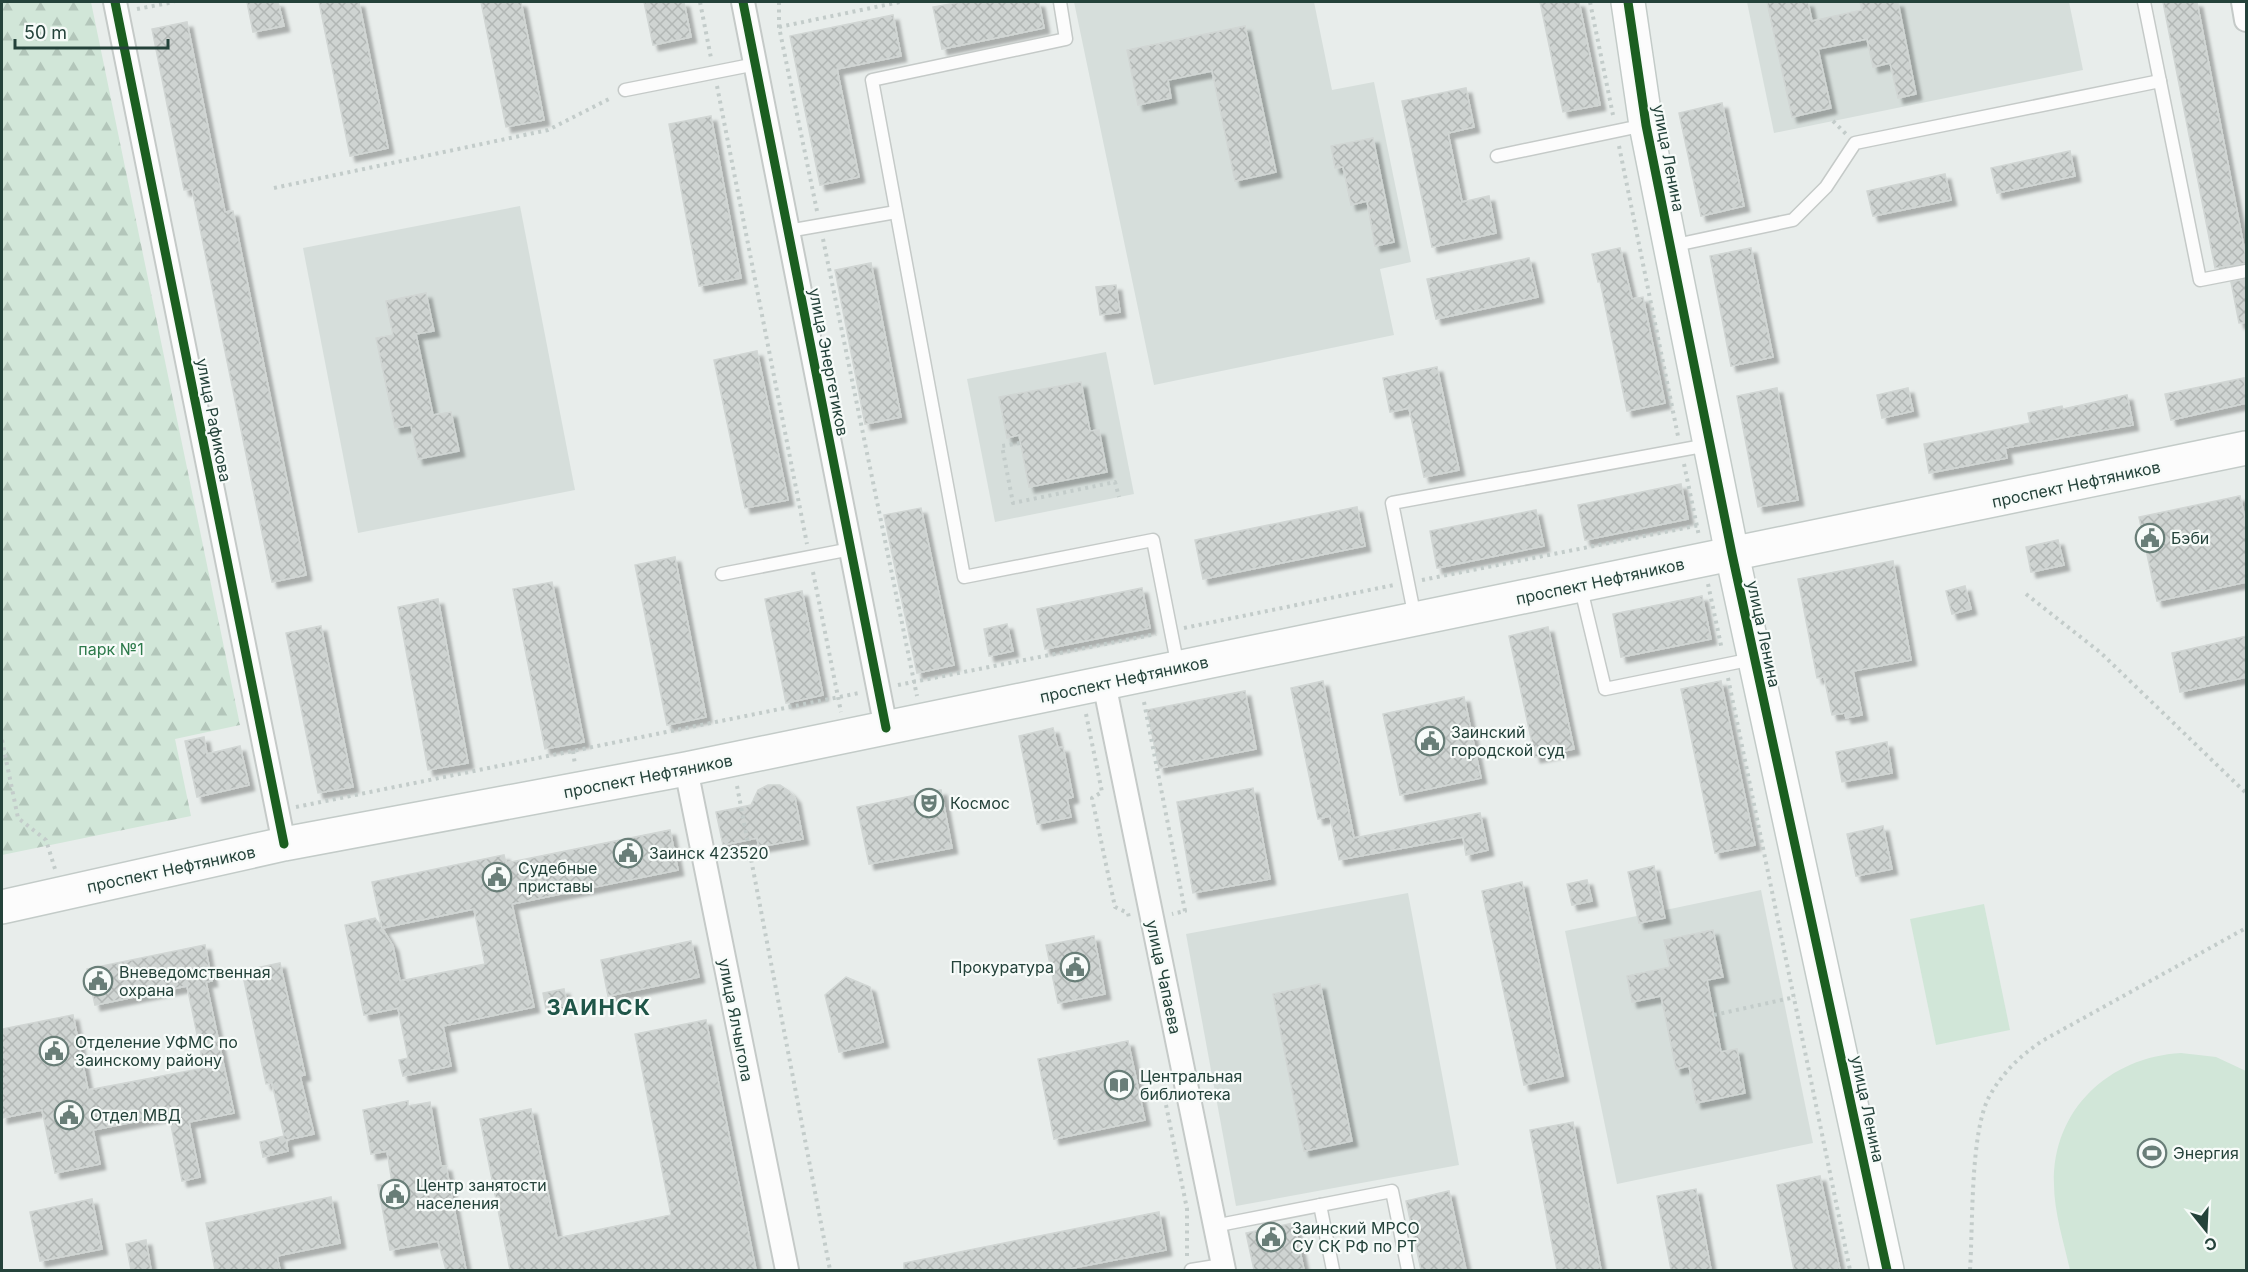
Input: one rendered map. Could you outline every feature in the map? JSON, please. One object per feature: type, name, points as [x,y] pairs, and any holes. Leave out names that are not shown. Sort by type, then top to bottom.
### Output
[{"type":"main road","name":"улица Ленина","points":[[1628,2],[1631,128],[1670,246],[1695,447],[1717,557],[1740,662],[1827,990],[1887,1270]]},
{"type":"main road","name":"проспект Нефтяников","points":[[2,907],[284,844],[686,769],[2247,448]]},
{"type":"street","name":"улица Рафикова","points":[[115,2],[284,844]]},
{"type":"street","name":"улица Энергетиков","points":[[749,2],[756,64],[886,728]]},
{"type":"street","points":[[2243,2],[2247,20]]},
{"type":"street","name":"улица Чапаева","points":[[1104,683],[1223,1268]]},
{"type":"street","name":"улица Ялчыгола","points":[[686,769],[787,1270]]},
{"type":"lane","points":[[1060,2],[1066,39],[872,80],[964,577],[1153,540],[1178,668]]},
{"type":"lane","points":[[2144,2],[2200,280],[2247,271]]},
{"type":"lane","points":[[625,90],[756,64]]},
{"type":"lane","points":[[1670,246],[1793,220],[1826,187],[1855,143],[2160,81]]},
{"type":"lane","points":[[1497,156],[1631,128]]},
{"type":"lane","points":[[788,231],[896,212]]},
{"type":"lane","points":[[1415,619],[1392,503],[1695,447]]},
{"type":"lane","points":[[722,574],[851,549]]},
{"type":"lane","points":[[1580,585],[1605,689],[1740,662]]},
{"type":"lane","points":[[1214,1226],[1392,1191],[1408,1270]]},
{"type":"lane","points":[[1320,1205],[1333,1270]]},
{"type":"lane","points":[[1189,1265],[1223,1268]]},
{"type":"path","points":[[136,9],[174,2]]},
{"type":"path","points":[[700,2],[845,736]]},
{"type":"path","points":[[779,2],[779,27],[922,721]]},
{"type":"path","points":[[779,27],[900,2]]},
{"type":"path","points":[[1590,2],[1631,128],[1695,447],[1696,525],[1717,557],[1740,662],[1794,997],[1850,1270]]},
{"type":"path","points":[[274,188],[548,130],[625,90]]},
{"type":"path","points":[[1020,443],[1002,446],[1013,502],[1115,482],[1119,497]]},
{"type":"path","points":[[295,807],[1696,525]]},
{"type":"path","points":[[2026,594],[2101,653],[2247,792]]},
{"type":"path","points":[[1144,702],[1185,911],[1169,915]]},
{"type":"path","points":[[1086,714],[1102,792],[1092,798],[1110,885],[1115,907],[1128,913],[1130,925]]},
{"type":"path","points":[[2,740],[18,818],[46,840],[62,893]]},
{"type":"path","points":[[737,786],[830,1270]]},
{"type":"path","points":[[1970,1270],[1976,1160],[1982,1113],[1989,1097],[2012,1064],[2042,1041],[2247,928]]},
{"type":"path","points":[[1714,1015],[1827,990]]},
{"type":"path","points":[[1164,1095],[1187,1209],[1189,1265]]},
{"type":"shaded area","points":[[1074,2],[1314,2],[1332,90],[1374,82],[1411,262],[1380,269],[1394,335],[1154,385]]},
{"type":"shaded area","points":[[1747,2],[2069,2],[2083,70],[1774,133]]},
{"type":"shaded area","points":[[520,206],[575,490],[358,533],[303,248]]},
{"type":"shaded area","points":[[1106,352],[1134,494],[995,522],[967,379]]},
{"type":"shaded area","points":[[1761,890],[1813,1143],[1617,1184],[1565,931]]},
{"type":"shaded area","points":[[1408,893],[1459,1165],[1236,1206],[1186,934]]},
{"type":"green space","name":"парк №1","points":[[2,2],[91,2],[240,725],[175,739],[191,816],[2,855]]},
{"type":"green space","points":[[1984,904],[2010,1030],[1936,1045],[1910,919]]},
{"type":"green space","name":"Энергия","points":[[2181,1053],[2216,1057],[2246,1071],[2246,1270],[2070,1270],[2057,1216],[2054,1184],[2056,1157],[2063,1133],[2074,1111],[2090,1092],[2109,1077],[2130,1065],[2155,1057]]},
{"type":"building","points":[[247,2],[278,2],[284,26],[253,32]]},
{"type":"building","points":[[319,2],[359,2],[388,148],[350,156]]},
{"type":"building","points":[[481,2],[521,2],[544,120],[506,127]]},
{"type":"building","points":[[644,2],[684,2],[691,37],[653,45]]},
{"type":"building","points":[[961,2],[1039,2],[1044,28],[942,49],[933,7]]},
{"type":"building","points":[[1540,2],[1579,2],[1600,105],[1563,112]]},
{"type":"building","points":[[1767,2],[1808,2],[1812,21],[1862,10],[1860,2],[1898,2],[1916,94],[1898,98],[1890,63],[1873,67],[1867,39],[1818,49],[1831,108],[1792,117]]},
{"type":"building","points":[[2163,2],[2197,2],[2247,263],[2215,268]]},
{"type":"building","points":[[893,15],[901,56],[837,69],[859,177],[820,185],[790,36]]},
{"type":"building","points":[[187,22],[225,212],[233,211],[306,575],[272,582],[192,189],[184,190],[152,29]]},
{"type":"building","points":[[1245,26],[1276,172],[1235,181],[1212,71],[1168,80],[1171,98],[1138,105],[1127,50]]},
{"type":"building","points":[[1466,88],[1474,127],[1448,133],[1462,202],[1489,196],[1496,233],[1432,247],[1402,101]]},
{"type":"building","points":[[1722,103],[1744,206],[1701,216],[1679,113]]},
{"type":"building","points":[[711,116],[741,278],[699,286],[669,124]]},
{"type":"building","points":[[1373,138],[1394,242],[1375,246],[1367,201],[1351,205],[1343,167],[1335,168],[1331,146]]},
{"type":"building","points":[[2070,151],[2075,176],[1997,193],[1991,168]]},
{"type":"building","points":[[1945,174],[1951,200],[1873,216],[1867,191]]},
{"type":"building","points":[[1620,248],[1632,299],[1643,297],[1665,403],[1627,411],[1600,281],[1598,282],[1592,254]]},
{"type":"building","points":[[1751,248],[1773,357],[1731,366],[1710,256]]},
{"type":"building","points":[[1529,258],[1538,297],[1436,319],[1427,279]]},
{"type":"building","points":[[871,263],[901,417],[865,424],[835,270]]},
{"type":"building","points":[[2247,279],[2247,322],[2239,323],[2231,282]]},
{"type":"building","points":[[1116,285],[1120,312],[1100,315],[1096,287]]},
{"type":"building","points":[[426,293],[434,331],[416,334],[433,415],[451,412],[459,451],[418,459],[411,425],[395,428],[376,338],[393,335],[386,301]]},
{"type":"building","points":[[757,351],[788,500],[745,508],[714,360]]},
{"type":"building","points":[[1437,367],[1459,470],[1424,477],[1409,408],[1390,412],[1383,378]]},
{"type":"building","points":[[2244,378],[2247,403],[2171,420],[2165,394]]},
{"type":"building","points":[[1081,382],[1090,431],[1099,430],[1107,472],[1029,487],[1019,435],[1007,438],[999,397]]},
{"type":"building","points":[[1777,388],[1798,500],[1758,507],[1737,396]]},
{"type":"building","points":[[1908,388],[1913,411],[1882,418],[1877,395]]},
{"type":"building","points":[[2127,395],[2133,425],[2005,448],[2007,458],[1929,473],[1924,444],[2030,423],[2028,413],[2062,406],[2063,409]]},
{"type":"building","points":[[1681,484],[1688,519],[1585,540],[1578,505]]},
{"type":"building","points":[[2240,496],[2247,527],[2247,582],[2157,601],[2139,517]]},
{"type":"building","points":[[1357,507],[1365,546],[1203,579],[1195,540]]},
{"type":"building","points":[[921,508],[954,665],[917,673],[884,515]]},
{"type":"building","points":[[1536,510],[1544,546],[1437,568],[1430,531]]},
{"type":"building","points":[[2058,540],[2064,565],[2031,572],[2026,547]]},
{"type":"building","points":[[675,557],[706,717],[667,725],[635,565]]},
{"type":"building","points":[[1893,561],[1911,660],[1853,671],[1862,715],[1846,718],[1845,713],[1832,715],[1824,677],[1817,678],[1798,579]]},
{"type":"building","points":[[552,582],[584,742],[545,749],[513,589]]},
{"type":"building","points":[[1965,586],[1971,609],[1952,614],[1946,591]]},
{"type":"building","points":[[1142,588],[1150,628],[1045,649],[1037,609]]},
{"type":"building","points":[[802,591],[823,695],[786,703],[765,599]]},
{"type":"building","points":[[1702,596],[1711,639],[1621,657],[1613,614]]},
{"type":"building","points":[[438,599],[468,763],[428,770],[398,607]]},
{"type":"building","points":[[1007,624],[1013,651],[989,656],[984,629]]},
{"type":"building","points":[[321,626],[353,787],[318,793],[286,633]]},
{"type":"building","points":[[1548,627],[1574,749],[1535,757],[1509,636]]},
{"type":"building","points":[[2247,636],[2247,677],[2180,692],[2172,653]]},
{"type":"building","points":[[1323,681],[1354,838],[1480,813],[1488,850],[1466,855],[1463,837],[1339,860],[1330,816],[1318,819],[1291,688]]},
{"type":"building","points":[[1721,681],[1755,845],[1715,853],[1681,689]]},
{"type":"building","points":[[1245,691],[1256,749],[1159,768],[1147,710]]},
{"type":"building","points":[[1464,697],[1481,778],[1400,795],[1383,714]]},
{"type":"building","points":[[1053,728],[1058,748],[1063,747],[1073,797],[1067,799],[1071,817],[1037,824],[1019,736]]},
{"type":"building","points":[[204,737],[207,754],[240,746],[249,785],[197,797],[185,741]]},
{"type":"building","points":[[1887,742],[1892,773],[1842,782],[1836,752]]},
{"type":"building","points":[[768,785],[780,785],[795,798],[803,839],[759,847],[757,838],[723,845],[716,812],[751,805],[758,790]]},
{"type":"building","points":[[1253,788],[1270,879],[1193,893],[1177,802]]},
{"type":"building","points":[[941,790],[952,848],[869,864],[857,807]]},
{"type":"building","points":[[1883,826],[1892,869],[1856,876],[1847,834]]},
{"type":"building","points":[[670,830],[678,870],[512,904],[534,1007],[443,1026],[451,1066],[403,1076],[399,1060],[408,1058],[398,1008],[364,1015],[345,925],[375,918],[382,928],[372,882],[504,855],[506,863]],"holes":[[[474,909],[485,964],[400,981],[393,946],[382,928]]]},
{"type":"building","points":[[1654,866],[1665,918],[1639,923],[1628,872]]},
{"type":"building","points":[[1587,880],[1592,901],[1572,905],[1567,884]]},
{"type":"building","points":[[1522,882],[1563,1076],[1524,1085],[1482,891]]},
{"type":"building","points":[[1713,930],[1723,977],[1707,980],[1721,1052],[1737,1049],[1745,1093],[1696,1103],[1689,1066],[1676,1069],[1661,996],[1632,1002],[1627,976],[1670,967],[1664,940]]},
{"type":"building","points":[[1094,936],[1105,994],[1058,1003],[1046,945]]},
{"type":"building","points":[[691,941],[699,977],[608,996],[601,960]]},
{"type":"building","points":[[205,945],[212,981],[206,982],[234,1113],[189,1122],[200,1177],[182,1181],[169,1115],[93,1130],[100,1164],[55,1173],[42,1110],[2,1118],[2,1029],[73,1015],[88,1090],[204,1068],[187,986],[95,1005],[87,969]]},
{"type":"building","points":[[280,963],[305,1075],[300,1076],[314,1134],[286,1140],[288,1151],[263,1157],[260,1142],[284,1136],[272,1083],[266,1084],[242,971]]},
{"type":"building","points":[[846,977],[870,987],[883,1042],[839,1052],[825,995]]},
{"type":"building","points":[[1320,984],[1352,1141],[1304,1151],[1273,994]]},
{"type":"building","points":[[564,989],[567,1005],[546,1009],[543,993]]},
{"type":"building","points":[[706,1020],[756,1270],[510,1270],[480,1119],[531,1109],[557,1238],[671,1215],[635,1034]]},
{"type":"building","points":[[1128,1041],[1145,1120],[1054,1139],[1038,1059]]},
{"type":"building","points":[[408,1101],[408,1106],[430,1102],[441,1166],[446,1166],[466,1270],[446,1270],[438,1241],[390,1250],[378,1185],[392,1183],[387,1151],[371,1154],[363,1110]]},
{"type":"building","points":[[1573,1122],[1601,1270],[1557,1270],[1530,1130]]},
{"type":"building","points":[[1820,1176],[1840,1270],[1794,1270],[1777,1185]]},
{"type":"building","points":[[1696,1189],[1711,1270],[1671,1270],[1657,1196]]},
{"type":"building","points":[[1449,1191],[1466,1270],[1421,1270],[1406,1201]]},
{"type":"building","points":[[331,1197],[340,1243],[277,1256],[280,1270],[215,1270],[206,1223]]},
{"type":"building","points":[[92,1199],[102,1249],[40,1261],[30,1212]]},
{"type":"building","points":[[1159,1212],[1166,1250],[1063,1270],[904,1270],[904,1263]]},
{"type":"building","points":[[1294,1223],[1304,1270],[1254,1270],[1246,1233]]},
{"type":"building","points":[[146,1240],[151,1270],[131,1270],[126,1244]]},
{"type":"cycle path","points":[[115,2],[284,844]]},
{"type":"cycle path","points":[[743,2],[886,728]]},
{"type":"cycle path","points":[[1628,2],[1646,125],[1732,554],[1887,1270]]},
{"type":"place","name":"Бэби","points":[[2150,538]]},
{"type":"place","name":"Заинский городской суд","points":[[1430,741]]},
{"type":"place","name":"Космос","points":[[929,803]]},
{"type":"place","name":"Заинск 423520","points":[[628,853]]},
{"type":"place","name":"Судебные приставы","points":[[497,877]]},
{"type":"place","name":"Прокуратура","points":[[1075,967]]},
{"type":"place","name":"Вневедомственная охрана","points":[[98,981]]},
{"type":"place","name":"Отделение УФМС по Заинскому району","points":[[54,1051]]},
{"type":"place","name":"Центральная библиотека","points":[[1119,1085]]},
{"type":"place","name":"Отдел МВД","points":[[69,1115]]},
{"type":"place","name":"Энергия","points":[[2152,1153]]},
{"type":"place","name":"Центр занятости населения","points":[[395,1194]]},
{"type":"place","name":"Заинский МРСО СУ СК РФ по РТ","points":[[1271,1237]]},
{"type":"district","name":"ЗАИНСК","points":[[599,1007]]}]
